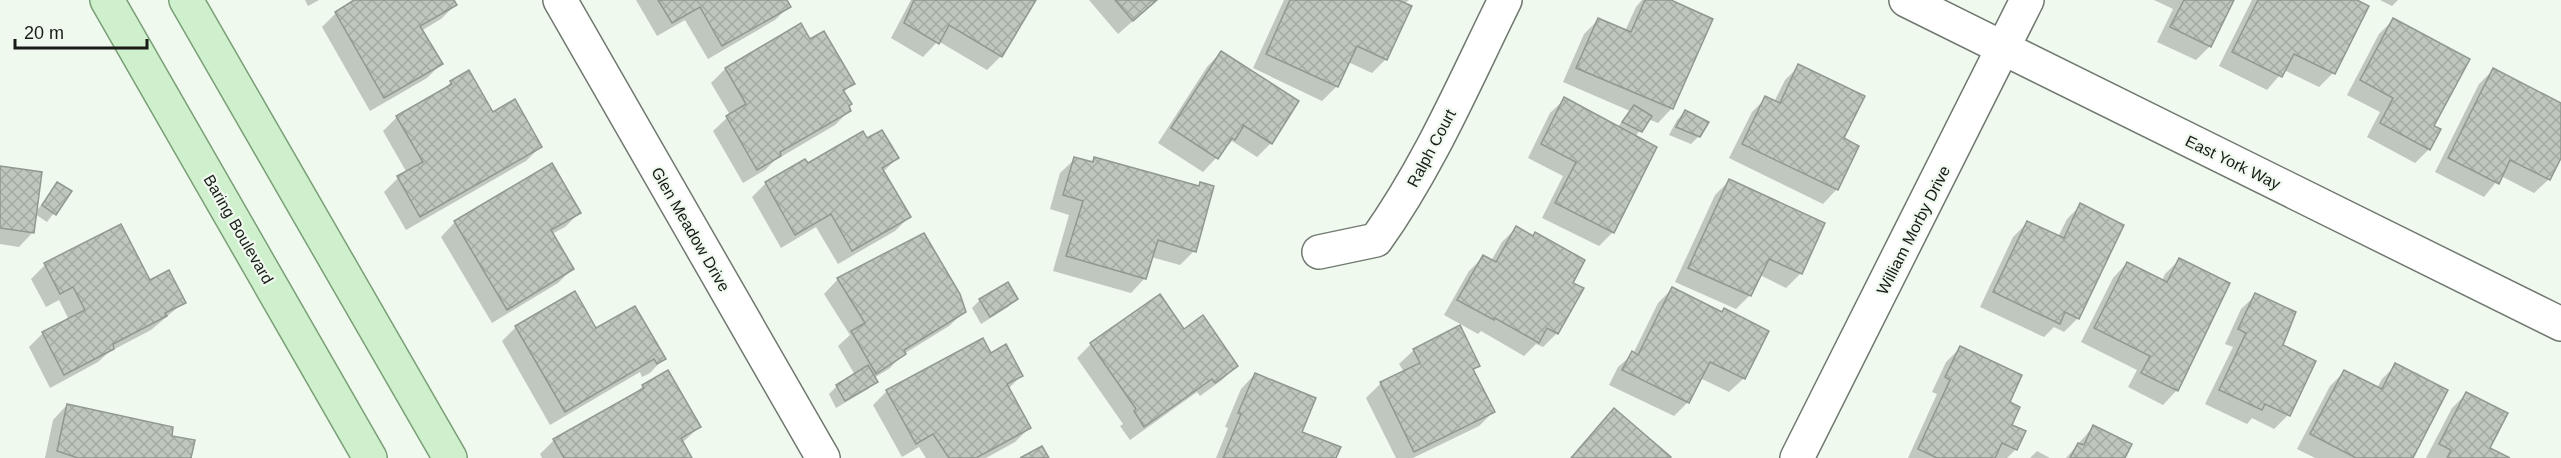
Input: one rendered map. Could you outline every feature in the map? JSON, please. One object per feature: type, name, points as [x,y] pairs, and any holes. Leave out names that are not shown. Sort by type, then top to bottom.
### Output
[{"type":"main road","name":"Baring Boulevard","points":[[107,0],[370,458]]},
{"type":"main road","points":[[186,0],[450,458]]},
{"type":"street","name":"Glen Meadow Drive","points":[[560,0],[823,458]]},
{"type":"street","name":"Ralph Court","points":[[1319,252],[1376,240],[1402,203],[1432,149],[1505,0]]},
{"type":"street","name":"East York Way","points":[[1906,0],[2561,324]]},
{"type":"street","name":"William Morby Drive","points":[[1797,458],[2027,0]]},
{"type":"building","points":[[354,0],[454,0],[457,5],[420,26],[443,64],[384,98],[335,12]]},
{"type":"building","points":[[658,0],[787,0],[791,7],[722,46],[700,7],[672,23]]},
{"type":"building","points":[[914,0],[1036,0],[1002,57],[949,25],[939,44],[904,23]]},
{"type":"building","points":[[1115,0],[1157,0],[1133,21]]},
{"type":"building","points":[[1290,0],[1398,0],[1412,6],[1387,60],[1357,46],[1338,87],[1266,54]]},
{"type":"building","points":[[1645,0],[1671,0],[1713,19],[1673,109],[1576,68],[1598,18],[1631,32]]},
{"type":"building","points":[[2184,0],[2234,0],[2211,47],[2170,27]]},
{"type":"building","points":[[2258,0],[2357,0],[2369,6],[2335,74],[2294,54],[2282,77],[2232,52]]},
{"type":"building","points":[[2393,18],[2470,59],[2434,126],[2441,129],[2430,150],[2380,123],[2393,98],[2360,80]]},
{"type":"building","points":[[801,23],[810,39],[824,31],[855,84],[843,90],[852,104],[849,106],[851,111],[780,152],[781,156],[757,170],[726,116],[746,104],[725,68]]},
{"type":"building","points":[[1221,51],[1299,101],[1272,144],[1243,125],[1235,140],[1232,138],[1218,159],[1171,128]]},
{"type":"building","points":[[1798,64],[1865,96],[1844,138],[1859,146],[1838,190],[1742,144],[1765,96],[1780,103]]},
{"type":"building","points":[[2493,68],[2561,103],[2561,158],[2550,180],[2510,160],[2499,184],[2448,158]]},
{"type":"building","points":[[469,70],[493,112],[515,99],[542,147],[420,217],[397,176],[423,162],[396,116],[452,84],[450,81]]},
{"type":"building","points":[[1564,97],[1657,147],[1614,233],[1555,203],[1576,162],[1541,144]]},
{"type":"building","points":[[1634,105],[1652,116],[1642,132],[1622,122]]},
{"type":"building","points":[[1685,110],[1709,122],[1700,137],[1676,127]]},
{"type":"building","points":[[882,130],[899,158],[882,168],[911,217],[852,251],[831,214],[795,235],[765,182],[805,159],[808,163],[863,131],[867,138]]},
{"type":"building","points":[[1074,157],[1093,162],[1094,157],[1199,186],[1200,182],[1214,186],[1196,252],[1158,240],[1146,279],[1066,256],[1083,201],[1063,195]]},
{"type":"building","points":[[552,163],[581,213],[551,230],[574,269],[507,310],[454,221]]},
{"type":"building","points":[[0,166],[42,172],[34,233],[0,228]]},
{"type":"building","points":[[1729,179],[1825,223],[1802,274],[1769,259],[1751,296],[1688,268]]},
{"type":"building","points":[[57,182],[72,191],[56,215],[42,205]]},
{"type":"building","points":[[2080,203],[2124,225],[2079,319],[2065,312],[2060,324],[1993,292],[2027,221],[2064,238]]},
{"type":"building","points":[[121,224],[150,280],[169,270],[186,303],[165,313],[167,316],[113,344],[114,349],[64,375],[42,332],[85,310],[73,287],[60,294],[44,263]]},
{"type":"building","points":[[1516,226],[1533,236],[1535,232],[1585,260],[1573,283],[1584,288],[1558,334],[1547,328],[1539,343],[1457,300],[1483,255],[1496,262]]},
{"type":"building","points":[[924,233],[960,294],[966,312],[904,350],[906,354],[876,374],[851,331],[865,323],[837,278]]},
{"type":"building","points":[[2179,258],[2230,283],[2178,391],[2141,373],[2150,356],[2094,328],[2127,262],[2167,282]]},
{"type":"building","points":[[1008,282],[1018,299],[990,317],[979,299]]},
{"type":"building","points":[[1672,287],[1722,312],[1724,308],[1769,331],[1745,379],[1710,362],[1689,403],[1622,370],[1632,351],[1638,355]]},
{"type":"building","points":[[575,291],[596,328],[635,306],[666,359],[657,364],[654,359],[565,412],[515,326]]},
{"type":"building","points":[[2255,293],[2296,312],[2283,345],[2316,361],[2290,416],[2265,404],[2262,410],[2219,390],[2246,333],[2238,329]]},
{"type":"building","points":[[1160,294],[1184,329],[1203,315],[1238,366],[1215,383],[1212,379],[1144,427],[1134,411],[1136,409],[1090,343]]},
{"type":"building","points":[[1460,325],[1480,366],[1473,369],[1495,412],[1414,452],[1380,382],[1420,363],[1413,349]]},
{"type":"building","points":[[983,338],[991,353],[1006,344],[1023,376],[1007,384],[1031,428],[976,458],[949,458],[933,434],[916,444],[886,390]]},
{"type":"building","points":[[1960,346],[2022,375],[2010,402],[2020,407],[2012,425],[2026,431],[2017,450],[2002,443],[1995,458],[1937,458],[1918,449],[1950,380],[1945,377]]},
{"type":"building","points":[[2395,363],[2448,390],[2413,458],[2356,458],[2310,434],[2344,370],[2382,389]]},
{"type":"building","points":[[868,365],[878,382],[845,401],[836,385]]},
{"type":"building","points":[[668,370],[701,427],[681,438],[692,458],[564,458],[553,439],[644,388],[642,385]]},
{"type":"building","points":[[1255,373],[1316,398],[1302,432],[1341,447],[1336,458],[1223,458],[1241,414],[1238,413]]},
{"type":"building","points":[[2466,392],[2508,413],[2490,448],[2510,458],[2447,458],[2451,450],[2439,444]]},
{"type":"building","points":[[67,404],[173,427],[172,436],[195,440],[191,458],[78,458],[57,451]]},
{"type":"building","points":[[1614,408],[1671,457],[1571,458]]},
{"type":"building","points":[[2093,425],[2132,444],[2125,458],[2070,458],[2078,443],[2084,445]]},
{"type":"building","points":[[1042,446],[1049,458],[1020,458]]}]
